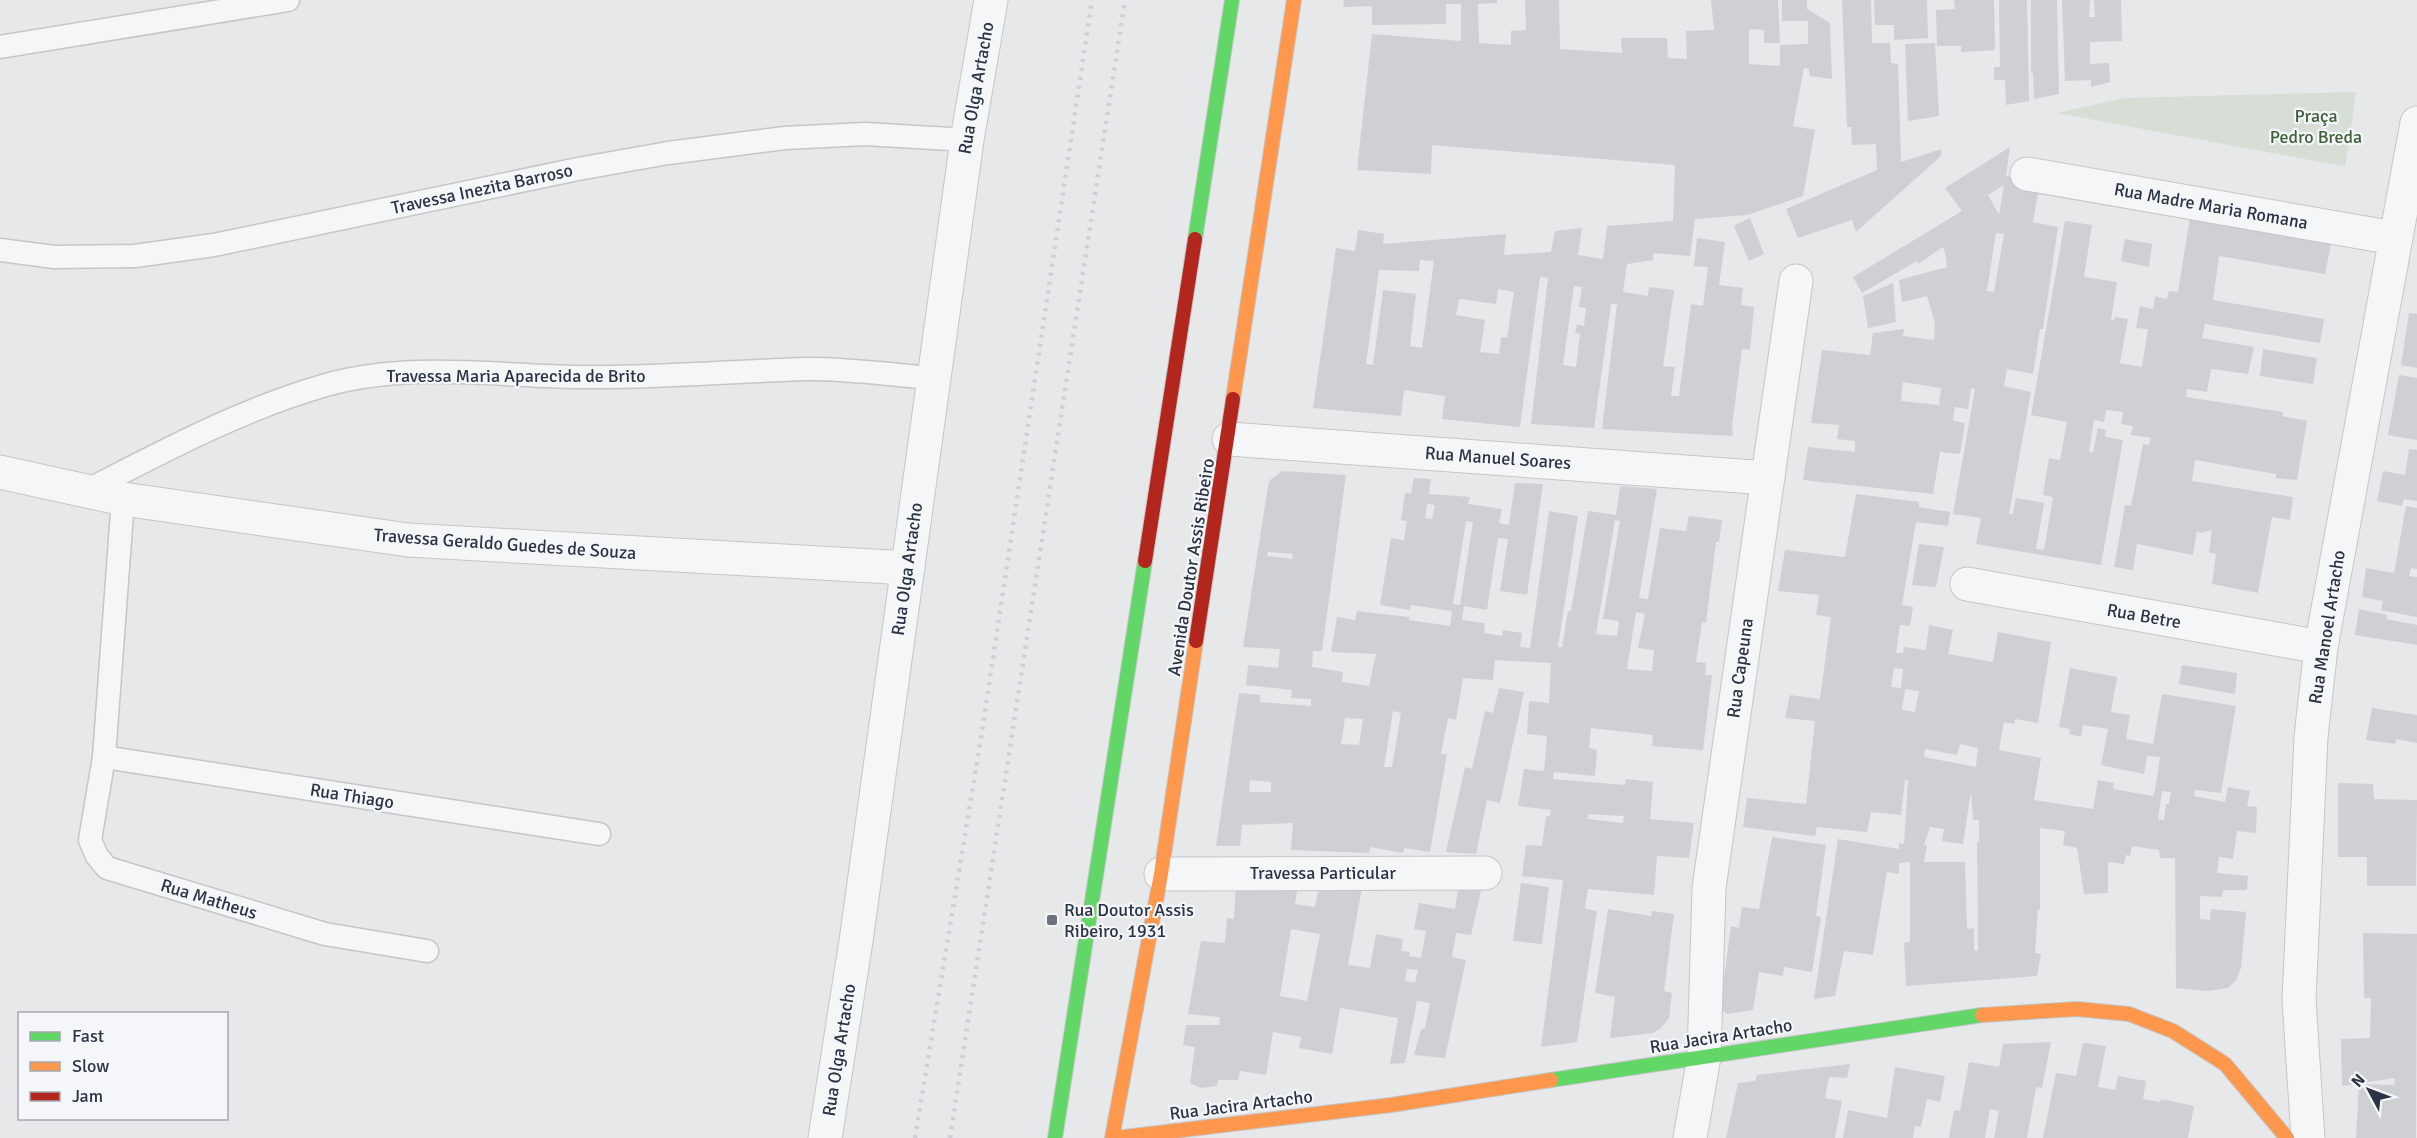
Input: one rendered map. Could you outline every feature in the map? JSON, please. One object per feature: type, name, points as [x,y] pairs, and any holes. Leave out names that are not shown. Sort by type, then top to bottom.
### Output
[{"type":"main road","points":[[1055,1138],[1232,0]]},
{"type":"main road","name":"Avenida Doutor Assis Ribeiro","points":[[1114,1138],[1161,874],[1294,0]]},
{"type":"main road","name":"Rua Jacira Artacho","points":[[1114,1138],[1391,1106],[1998,1013],[2078,1009],[2130,1014],[2173,1031],[2225,1064],[2287,1138]]},
{"type":"street","name":"Rua Olga Artacho","points":[[825,1138],[856,941],[932,378],[967,140],[992,0]]},
{"type":"street","name":"Rua Manoel Artacho","points":[[2308,1138],[2299,1000],[2312,736],[2321,647],[2394,238],[2417,123]]},
{"type":"street","name":"Rua Madre Maria Romana","points":[[2026,174],[2394,238]]},
{"type":"street","name":"Rua Capeuna","points":[[1690,1138],[1704,1057],[1709,888],[1796,281]]},
{"type":"street","name":"Rua Manuel Soares","points":[[1229,439],[1768,478]]},
{"type":"street","name":"Travessa Geraldo Guedes de Souza","points":[[0,472],[123,499],[408,540],[908,568]]},
{"type":"street","name":"Rua Betre","points":[[1967,584],[2321,647]]},
{"type":"street","name":"Travessa Particular","points":[[1161,874],[1485,873]]},
{"type":"lane","points":[[0,47],[288,0]]},
{"type":"lane","name":"Travessa Inezita Barroso","points":[[0,250],[54,257],[135,256],[202,247],[578,169],[668,153],[784,138],[865,134],[967,140]]},
{"type":"lane","name":"Travessa Maria Aparecida de Brito","points":[[86,491],[183,442],[266,405],[328,384],[391,373],[669,377],[808,369],[932,378]]},
{"type":"lane","name":"Rua Matheus","points":[[123,499],[104,757],[90,840],[97,856],[107,868],[325,934],[427,951]]},
{"type":"lane","name":"Rua Thiago","points":[[104,757],[599,834]]},
{"type":"green space","name":"Praça Pedro Breda","points":[[2356,92],[2345,166],[2057,113],[2125,98]]},
{"type":"building","points":[[1344,0],[1497,0],[1497,3],[1478,4],[1479,43],[1511,45],[1511,31],[1526,30],[1525,0],[1559,0],[1560,49],[1622,53],[1621,38],[1667,38],[1668,58],[1687,59],[1686,31],[1714,30],[1711,0],[1778,0],[1780,43],[1764,43],[1764,30],[1749,29],[1749,64],[1780,66],[1780,45],[1808,44],[1808,21],[1782,21],[1782,0],[1807,0],[1807,9],[1830,23],[1832,79],[1810,76],[1809,69],[1804,68],[1793,126],[1815,130],[1803,196],[1747,215],[1695,219],[1690,256],[1653,253],[1653,260],[1627,264],[1623,292],[1648,296],[1649,287],[1674,290],[1663,366],[1675,367],[1671,396],[1679,396],[1691,304],[1703,306],[1708,267],[1694,266],[1697,238],[1725,242],[1719,285],[1743,288],[1741,305],[1754,307],[1750,350],[1742,349],[1732,426],[1733,436],[1602,429],[1617,304],[1611,304],[1594,428],[1531,424],[1548,278],[1540,277],[1520,427],[1442,419],[1445,396],[1404,390],[1401,416],[1313,408],[1336,248],[1355,251],[1358,230],[1384,234],[1383,244],[1506,234],[1504,255],[1551,252],[1555,231],[1582,228],[1578,255],[1603,259],[1607,226],[1673,221],[1675,165],[1432,145],[1431,174],[1357,170],[1372,34],[1461,41],[1461,4],[1446,4],[1446,24],[1372,25],[1372,6],[1343,7]],"holes":[[[1420,260],[1434,261],[1422,348],[1410,346],[1416,294],[1383,290],[1373,365],[1366,364],[1379,270],[1419,271]],[[1574,286],[1582,287],[1579,307],[1586,308],[1584,326],[1577,324],[1575,333],[1580,334],[1576,367],[1563,365]],[[1498,289],[1514,292],[1507,338],[1501,337],[1499,354],[1480,352],[1485,320],[1456,315],[1459,299],[1496,304]]]},
{"type":"building","points":[[1842,0],[1871,0],[1872,43],[1890,43],[1891,63],[1898,64],[1901,162],[1941,149],[1941,156],[1856,232],[1852,220],[1798,238],[1786,209],[1877,170],[1876,144],[1852,145],[1851,127],[1847,127]]},
{"type":"building","points":[[1874,0],[1927,0],[1928,38],[1894,40],[1894,25],[1875,25]]},
{"type":"building","points":[[1954,0],[1994,0],[1995,50],[1961,52],[1961,46],[1937,46],[1936,10],[1955,9]]},
{"type":"building","points":[[1999,0],[2027,0],[2029,101],[2006,105],[2005,80],[1994,80],[1994,67],[2000,67]]},
{"type":"building","points":[[2031,0],[2057,0],[2059,94],[2034,99],[2033,73],[2031,73]]},
{"type":"building","points":[[2062,0],[2090,0],[2089,17],[2095,17],[2094,0],[2121,0],[2122,41],[2090,42],[2090,64],[2109,63],[2110,82],[2091,87],[2091,80],[2065,81]]},
{"type":"building","points":[[1935,43],[1939,116],[1908,121],[1905,44]]},
{"type":"building","points":[[2010,147],[2006,176],[2040,182],[2033,222],[2058,227],[2043,329],[2040,329],[2033,374],[2007,369],[2004,386],[2031,392],[2009,514],[2013,514],[2016,498],[2044,503],[2036,549],[2044,550],[2053,497],[2043,495],[2049,458],[2060,460],[2067,422],[2031,415],[2065,221],[2092,225],[2084,277],[2117,282],[2111,320],[2115,317],[2128,319],[2120,363],[2142,367],[2148,329],[2136,328],[2140,306],[2153,309],[2155,296],[2167,299],[2169,291],[2178,292],[2190,217],[2331,244],[2325,274],[2219,256],[2213,300],[2324,319],[2320,343],[2205,324],[2202,338],[2254,347],[2248,374],[2211,369],[2207,392],[2187,389],[2186,397],[2283,412],[2282,416],[2307,421],[2297,480],[2276,478],[2276,474],[2195,460],[2192,481],[2293,497],[2290,520],[2272,517],[2258,593],[2212,584],[2216,554],[2209,552],[2212,530],[2200,533],[2197,531],[2193,555],[2137,544],[2133,570],[2114,567],[2125,505],[2131,506],[2143,444],[2149,445],[2151,438],[2131,435],[2133,426],[2121,424],[2123,412],[2106,410],[2104,422],[2094,420],[2089,452],[2093,452],[2098,428],[2106,430],[2105,437],[2123,440],[2101,565],[1976,544],[1981,518],[1953,514],[1975,389],[1971,388],[1968,409],[1955,407],[1953,421],[1965,423],[1960,454],[1940,452],[1933,494],[1803,480],[1808,447],[1855,452],[1855,441],[1837,439],[1839,425],[1811,423],[1822,350],[1870,355],[1873,333],[1904,329],[1903,336],[1934,340],[1935,323],[1927,296],[1902,302],[1899,280],[1947,267],[1943,247],[1918,264],[1917,261],[1862,293],[1853,277],[1962,211],[1945,188]],"holes":[[[2004,185],[1999,215],[1988,195]],[[1996,233],[2004,234],[1994,292],[1987,291]],[[1903,382],[1941,388],[1939,405],[1901,401]]]},
{"type":"building","points":[[1750,218],[1764,254],[1749,261],[1734,226]]},
{"type":"building","points":[[2125,239],[2152,244],[2149,267],[2121,261]]},
{"type":"building","points":[[1893,283],[1896,322],[1868,328],[1863,296]]},
{"type":"building","points":[[2409,313],[2417,314],[2417,368],[2401,365]]},
{"type":"building","points":[[2263,349],[2317,358],[2313,384],[2260,376]]},
{"type":"building","points":[[2399,375],[2417,378],[2417,440],[2388,435]]},
{"type":"building","points":[[2409,449],[2417,450],[2417,501],[2404,499],[2402,506],[2377,501],[2383,471],[2405,475]]},
{"type":"building","points":[[1282,471],[1346,475],[1322,651],[1313,651],[1312,667],[1343,672],[1342,682],[1369,686],[1376,654],[1331,652],[1337,617],[1355,620],[1357,611],[1409,617],[1409,620],[1450,626],[1452,611],[1411,605],[1410,610],[1380,605],[1391,538],[1404,540],[1407,521],[1401,520],[1405,493],[1411,494],[1414,478],[1431,479],[1429,494],[1470,497],[1468,504],[1502,509],[1499,523],[1509,525],[1515,483],[1543,484],[1527,595],[1500,591],[1508,539],[1498,538],[1487,610],[1464,606],[1462,620],[1485,623],[1484,633],[1502,636],[1503,630],[1522,633],[1520,647],[1530,648],[1549,511],[1578,516],[1558,647],[1562,647],[1568,611],[1571,611],[1588,511],[1616,515],[1620,486],[1657,489],[1639,598],[1648,599],[1660,528],[1686,531],[1689,516],[1722,520],[1719,542],[1716,542],[1706,623],[1702,622],[1696,662],[1706,663],[1705,675],[1712,675],[1703,750],[1652,746],[1653,735],[1591,728],[1589,748],[1597,750],[1595,776],[1554,772],[1553,779],[1625,785],[1626,779],[1653,782],[1650,819],[1694,823],[1689,858],[1657,856],[1654,895],[1588,889],[1585,909],[1597,911],[1577,1042],[1541,1047],[1563,880],[1522,876],[1526,845],[1542,846],[1546,816],[1550,816],[1551,810],[1518,806],[1524,769],[1544,771],[1547,736],[1527,734],[1529,701],[1549,703],[1551,663],[1495,660],[1493,680],[1463,678],[1456,720],[1448,718],[1441,754],[1447,754],[1430,852],[1404,848],[1403,853],[1370,847],[1369,853],[1291,850],[1293,823],[1242,825],[1240,846],[1216,846],[1239,693],[1260,695],[1260,702],[1311,706],[1311,699],[1291,698],[1292,690],[1246,685],[1248,665],[1278,668],[1280,649],[1243,647],[1270,480]],"holes":[[[1427,504],[1435,505],[1432,519],[1425,518]],[[1615,520],[1620,521],[1603,619],[1619,621],[1617,636],[1596,634]],[[1466,521],[1473,522],[1460,605],[1453,604]],[[1268,552],[1293,554],[1292,559],[1267,556]],[[1636,612],[1645,614],[1638,648],[1654,650],[1652,671],[1627,669]],[[1393,711],[1401,713],[1392,767],[1384,767]],[[1345,718],[1363,719],[1359,745],[1341,744]],[[1250,780],[1271,782],[1271,792],[1249,792]],[[1589,814],[1624,816],[1623,823],[1588,819]]]},
{"type":"building","points":[[1856,494],[1919,502],[1919,507],[1950,512],[1948,526],[1916,522],[1902,605],[1913,607],[1910,626],[1900,625],[1896,653],[1903,653],[1904,647],[1926,650],[1929,625],[1953,630],[1948,654],[1993,662],[1998,632],[2051,642],[2038,723],[2015,719],[2014,724],[2004,722],[1999,750],[2041,758],[2034,800],[2093,809],[2098,780],[2114,783],[2113,789],[2153,796],[2155,790],[2160,757],[2147,756],[2144,774],[2101,765],[2108,729],[2083,725],[2081,737],[2069,734],[2070,729],[2059,727],[2070,668],[2117,677],[2111,712],[2130,715],[2126,739],[2153,744],[2162,694],[2236,706],[2221,793],[2195,790],[2194,796],[2225,802],[2228,787],[2250,791],[2247,806],[2257,807],[2256,833],[2237,831],[2233,859],[2219,857],[2217,873],[2248,876],[2247,890],[2223,890],[2222,897],[2200,896],[2200,919],[2210,920],[2211,909],[2246,912],[2241,968],[2236,980],[2228,988],[2207,991],[2176,988],[2175,858],[2160,858],[2159,850],[2132,846],[2130,856],[2126,855],[2124,864],[2108,862],[2108,893],[2084,894],[2077,848],[2063,845],[2065,831],[2040,828],[2040,910],[2038,909],[2035,953],[2041,954],[2037,976],[1906,986],[1904,943],[1910,942],[1910,862],[1899,863],[1899,874],[1887,872],[1873,955],[1844,951],[1835,996],[1814,999],[1838,839],[1899,849],[1899,843],[1904,844],[1908,781],[1905,780],[1901,815],[1871,812],[1867,832],[1817,827],[1815,836],[1743,827],[1747,798],[1806,804],[1815,721],[1785,718],[1790,695],[1820,699],[1831,617],[1816,615],[1819,595],[1778,591],[1785,550],[1845,557]],"holes":[[[1894,668],[1903,669],[1901,688],[1891,687]],[[1905,689],[1919,691],[1915,712],[1902,710]],[[1960,744],[1978,748],[1976,767],[1924,757],[1925,749],[1957,755]],[[1971,791],[1973,820],[1979,820],[1979,842],[1977,841],[1978,951],[1974,950],[1974,928],[1967,929],[1965,862],[1924,862],[1927,845],[1924,845],[1930,827],[1944,829],[1942,841],[1963,844]],[[2162,791],[2171,792],[2169,804],[2166,804],[2164,820],[2158,819]]]},
{"type":"building","points":[[2406,506],[2417,508],[2417,569],[2411,568],[2409,576],[2417,577],[2417,617],[2381,610],[2383,601],[2362,597],[2366,568],[2394,573]]},
{"type":"building","points":[[1919,544],[1944,547],[1936,587],[1912,585]]},
{"type":"building","points":[[2359,609],[2387,615],[2386,619],[2417,625],[2417,645],[2355,635]]},
{"type":"building","points":[[2182,665],[2237,673],[2235,694],[2179,684]]},
{"type":"building","points":[[1499,688],[1524,692],[1500,803],[1487,800],[1476,854],[1446,852],[1465,767],[1472,769],[1485,711],[1493,713]]},
{"type":"building","points":[[2372,708],[2417,715],[2417,743],[2396,739],[2395,744],[2366,740]]},
{"type":"building","points":[[2338,783],[2373,784],[2374,799],[2417,800],[2416,886],[2367,886],[2367,857],[2338,857]]},
{"type":"building","points":[[1772,837],[1826,845],[1816,916],[1821,917],[1812,972],[1784,967],[1783,976],[1759,972],[1753,1010],[1727,1014],[1720,1009],[1731,926],[1739,928],[1742,907],[1759,909]]},
{"type":"building","points":[[1459,882],[1482,886],[1471,935],[1456,933],[1452,957],[1466,960],[1445,1058],[1414,1055],[1421,1029],[1425,1028],[1430,1003],[1417,1001],[1405,1063],[1390,1064],[1398,1018],[1340,1008],[1332,1054],[1299,1048],[1301,1037],[1273,1032],[1266,1075],[1240,1071],[1238,1080],[1218,1080],[1217,1086],[1201,1088],[1190,1083],[1195,1047],[1183,1045],[1186,1025],[1219,1025],[1220,1017],[1188,1014],[1201,941],[1225,943],[1227,918],[1234,919],[1236,884],[1298,885],[1295,904],[1315,907],[1319,886],[1362,888],[1348,965],[1370,968],[1376,934],[1403,939],[1401,951],[1410,952],[1409,956],[1421,958],[1426,931],[1414,929],[1419,903],[1455,909]],"holes":[[[1291,929],[1320,934],[1307,1001],[1280,996]],[[1407,969],[1418,970],[1415,983],[1405,981]]]},
{"type":"building","points":[[1521,883],[1549,887],[1542,944],[1513,941]]},
{"type":"building","points":[[1608,909],[1651,916],[1652,911],[1674,914],[1664,991],[1672,993],[1669,1018],[1660,1029],[1653,1033],[1610,1038],[1615,997],[1595,993]]},
{"type":"building","points":[[2363,933],[2417,934],[2416,1138],[2356,1138],[2359,1084],[2394,1085],[2395,1078],[2342,1086],[2341,1039],[2370,1038],[2371,998],[2364,998]]},
{"type":"building","points":[[2051,1042],[2042,1088],[2036,1087],[2027,1138],[1994,1138],[1999,1111],[1990,1109],[1985,1138],[1949,1138],[1954,1110],[1960,1111],[1969,1062],[1999,1067],[2003,1044]]},
{"type":"building","points":[[2083,1043],[2106,1046],[2098,1087],[2115,1090],[2118,1076],[2146,1081],[2143,1099],[2160,1102],[2161,1099],[2194,1106],[2188,1138],[2043,1138],[2056,1073],[2076,1076]]},
{"type":"building","points":[[1850,1064],[1847,1078],[1829,1077],[1825,1098],[1842,1101],[1835,1138],[1726,1138],[1738,1083],[1755,1081],[1757,1075]]},
{"type":"building","points":[[1895,1067],[1945,1076],[1940,1102],[1927,1099],[1921,1127],[1915,1126],[1913,1138],[1843,1138],[1848,1110],[1887,1118]]},
{"type":"railway","points":[[915,1138],[981,738],[1092,0]]},
{"type":"railway","points":[[950,1138],[1125,0]]},
{"type":"traffic: fast","points":[[1195,239],[1232,0]]},
{"type":"traffic: fast","points":[[1055,1138],[1145,561]]},
{"type":"traffic: fast","points":[[1551,1080],[1982,1015]]},
{"type":"traffic: slow","points":[[1233,399],[1294,0]]},
{"type":"traffic: slow","points":[[1112,1138],[1161,874],[1196,641]]},
{"type":"traffic: slow","points":[[1982,1015],[2077,1009],[2129,1014],[2173,1031],[2225,1064],[2287,1138]]},
{"type":"traffic: slow","points":[[1116,1138],[1391,1105],[1551,1080]]},
{"type":"traffic: jam","points":[[1145,561],[1195,239]]},
{"type":"traffic: jam","points":[[1196,641],[1233,399]]},
{"type":"place","name":"Rua Doutor Assis Ribeiro, 1931","points":[[1052,920]]}]
